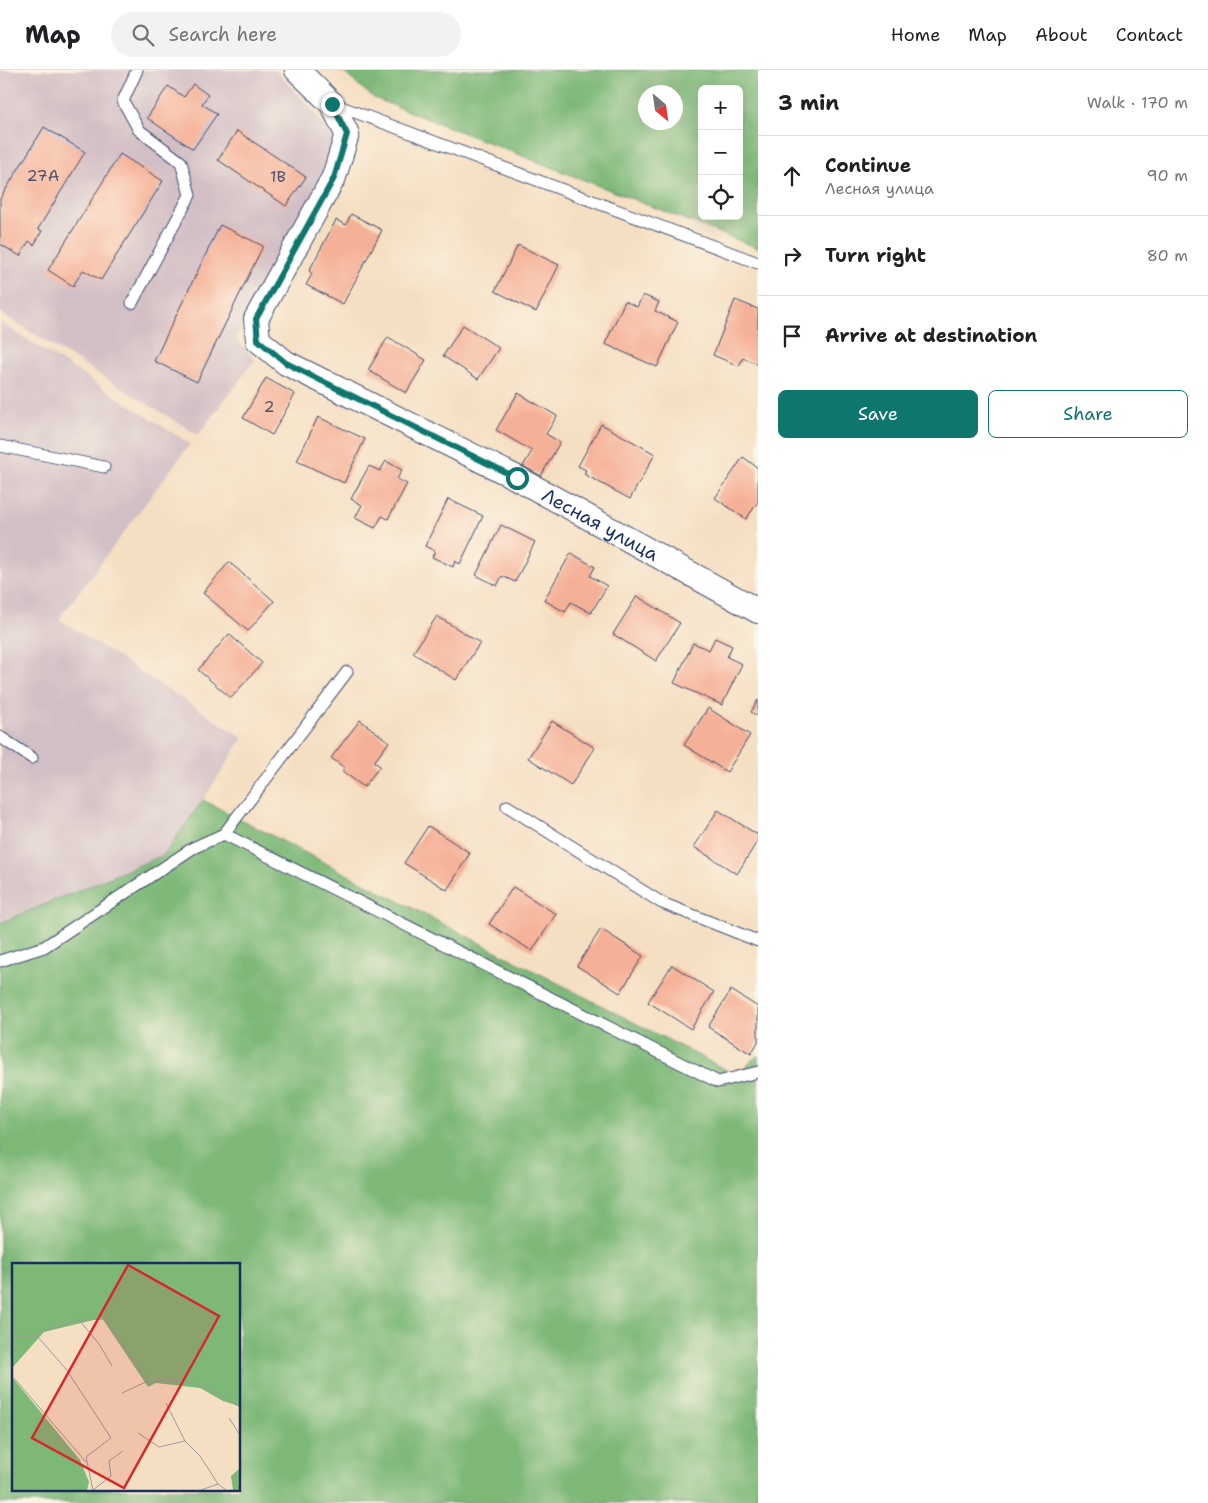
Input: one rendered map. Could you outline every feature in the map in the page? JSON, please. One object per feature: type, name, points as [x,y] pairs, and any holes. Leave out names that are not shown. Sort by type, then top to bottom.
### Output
[{"type":"street","points":[[298,70],[332,104]]},
{"type":"street","name":"Лесная улица","points":[[332,104],[347,134],[334,178],[256,319],[258,340],[286,363],[517,478],[758,611]]},
{"type":"lane","points":[[132,302],[190,195],[181,162],[139,130],[123,102],[137,70]]},
{"type":"lane","points":[[332,104],[758,263]]},
{"type":"lane","points":[[0,446],[104,468]]},
{"type":"lane","points":[[0,961],[44,947],[193,848],[224,834],[347,672]]},
{"type":"lane","points":[[0,737],[32,758]]},
{"type":"lane","points":[[507,806],[662,903],[758,940]]},
{"type":"lane","points":[[224,834],[718,1082],[758,1072]]},
{"type":"shaded area","points":[[0,70],[275,70],[310,107],[332,137],[329,173],[235,338],[255,360],[198,435],[0,313]]},
{"type":"shaded area","points":[[0,322],[190,444],[59,619],[243,738],[203,800],[164,855],[0,923]]},
{"type":"green space","points":[[341,70],[758,70],[758,248],[374,98]]},
{"type":"green space","points":[[203,800],[736,1075],[758,1055],[758,1503],[0,1503],[0,923],[164,855]]},
{"type":"building","points":[[193,84],[208,95],[202,104],[217,114],[193,149],[147,118],[168,86],[184,97]]},
{"type":"building","points":[[44,127],[85,152],[38,229],[42,231],[34,245],[29,241],[20,256],[0,244],[0,199]]},
{"type":"building","points":[[237,131],[306,177],[286,206],[218,160]]},
{"type":"building","points":[[120,154],[163,181],[101,280],[83,270],[73,286],[48,270]]},
{"type":"building","points":[[351,214],[382,230],[343,304],[306,285],[312,274],[309,271],[336,220],[346,225]]},
{"type":"building","points":[[220,225],[263,246],[197,382],[154,361]]},
{"type":"building","points":[[518,245],[559,265],[536,312],[495,291]]},
{"type":"building","points":[[643,295],[659,302],[655,311],[678,322],[657,367],[605,344],[625,301],[637,307]]},
{"type":"building","points":[[735,300],[758,309],[758,364],[743,358],[739,366],[713,355]]},
{"type":"building","points":[[463,325],[499,348],[478,379],[443,356]]},
{"type":"building","points":[[388,337],[426,360],[406,393],[368,370]]},
{"type":"building","points":[[266,378],[295,394],[272,435],[243,418]]},
{"type":"building","points":[[518,393],[557,416],[546,434],[560,442],[541,476],[523,466],[532,451],[496,430]]},
{"type":"building","points":[[318,417],[365,439],[344,483],[297,461]]},
{"type":"building","points":[[601,424],[655,454],[630,499],[584,474],[586,470],[578,466]]},
{"type":"building","points":[[743,457],[758,468],[758,502],[746,519],[715,498]]},
{"type":"building","points":[[386,461],[402,470],[397,479],[407,484],[388,519],[382,516],[375,528],[355,518],[362,505],[351,499],[369,466],[380,471]]},
{"type":"building","points":[[448,499],[483,516],[460,564],[455,561],[453,567],[432,557],[435,551],[425,546]]},
{"type":"building","points":[[501,525],[535,542],[515,582],[502,576],[497,586],[476,575]]},
{"type":"building","points":[[571,553],[595,567],[590,576],[607,586],[591,613],[571,602],[565,612],[544,600]]},
{"type":"building","points":[[229,562],[274,601],[248,631],[203,593]]},
{"type":"building","points":[[637,596],[680,623],[656,661],[613,634]]},
{"type":"building","points":[[437,616],[480,643],[456,680],[413,653]]},
{"type":"building","points":[[229,634],[262,663],[231,698],[198,670]]},
{"type":"building","points":[[715,638],[732,646],[727,657],[742,664],[722,705],[674,683],[693,643],[709,650]]},
{"type":"building","points":[[758,700],[758,716],[751,712]]},
{"type":"building","points":[[708,708],[750,735],[727,772],[684,745]]},
{"type":"building","points":[[360,720],[389,742],[374,762],[380,766],[364,787],[342,771],[345,768],[331,758]]},
{"type":"building","points":[[552,721],[595,748],[571,785],[528,758]]},
{"type":"building","points":[[718,810],[758,835],[758,840],[737,874],[694,847]]},
{"type":"building","points":[[428,826],[470,853],[447,890],[404,863]]},
{"type":"building","points":[[513,887],[556,914],[532,951],[489,924]]},
{"type":"building","points":[[601,929],[643,956],[620,993],[577,966]]},
{"type":"building","points":[[672,965],[714,992],[691,1029],[648,1002]]},
{"type":"building","points":[[731,990],[758,1007],[758,1042],[751,1054],[708,1027]]},
{"type":"route","points":[[332,104],[347,134],[334,178],[256,319],[258,340],[286,363],[517,478]]}]
